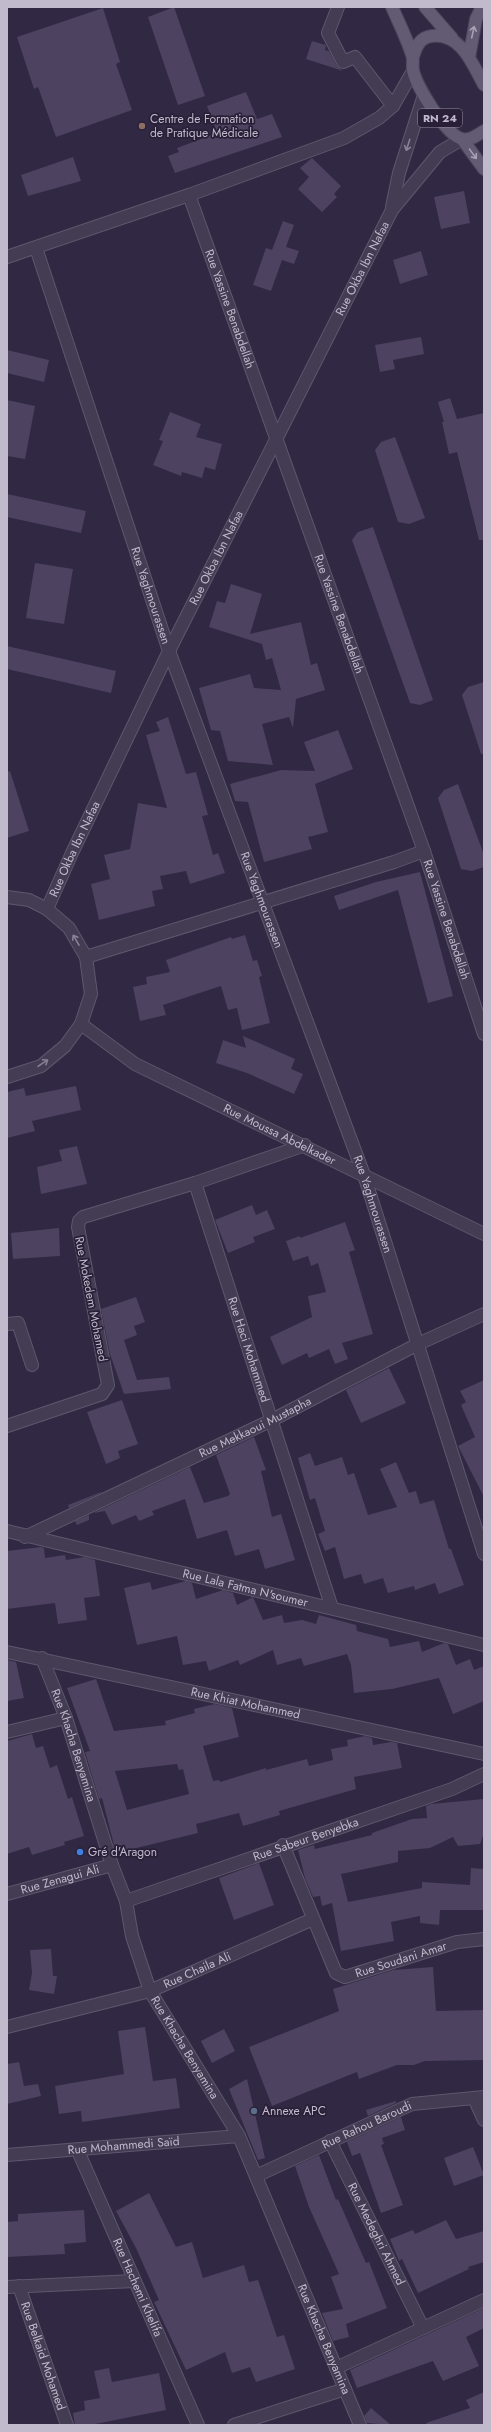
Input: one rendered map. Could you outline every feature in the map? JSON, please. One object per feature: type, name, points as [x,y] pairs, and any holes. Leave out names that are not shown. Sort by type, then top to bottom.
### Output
[{"type":"main road","points":[[392,7],[413,57]]},
{"type":"main road","points":[[425,7],[469,58],[484,85]]},
{"type":"main road","points":[[469,58],[476,19],[482,7]]},
{"type":"main road","points":[[413,71],[413,57],[416,45],[427,36],[440,35],[452,38]]},
{"type":"main road","name":"RN 24","points":[[413,71],[424,95],[451,133],[462,139],[476,137],[484,131]]},
{"type":"main road","points":[[462,139],[484,169]]},
{"type":"street","points":[[338,7],[328,33],[343,62],[355,57],[393,106]]},
{"type":"street","points":[[7,258],[189,195],[344,138],[379,118],[393,106],[413,71]]},
{"type":"street","points":[[392,210],[398,173],[424,95]]},
{"type":"street","points":[[392,210],[440,152],[462,139]]},
{"type":"street","name":"Rue Yassine Benabdellah","points":[[189,195],[424,851],[484,1034]]},
{"type":"street","name":"Rue Okba Ibn Nafaa","points":[[47,909],[72,853],[169,651],[275,438],[392,210]]},
{"type":"street","name":"Rue Yaghmourassen","points":[[36,248],[169,651],[364,1175],[484,1554]]},
{"type":"street","points":[[86,957],[264,903],[424,851]]},
{"type":"street","points":[[7,897],[29,900],[47,909],[69,928],[86,957],[91,994],[80,1024],[65,1046],[41,1066],[7,1077]]},
{"type":"street","name":"Rue Moussa Abdelkader","points":[[80,1024],[135,1064],[305,1145],[484,1234]]},
{"type":"street","name":"Rue Mokedem Mohamed","points":[[7,1426],[102,1394],[108,1385],[78,1227],[79,1221],[83,1217],[195,1183],[305,1145]]},
{"type":"street","name":"Rue Haci Mohammed","points":[[195,1183],[332,1608]]},
{"type":"street","name":"Rue Mekkaoui Mustapha","points":[[25,1537],[272,1420],[418,1344],[484,1314]]},
{"type":"street","points":[[7,1324],[18,1323],[32,1365]]},
{"type":"street","name":"Rue Lala Fatma N'soumer","points":[[7,1532],[484,1645]]},
{"type":"street","name":"Rue Khiat Mohammed","points":[[7,1652],[42,1658],[484,1754]]},
{"type":"street","name":"Rue Khacha Benyamina","points":[[42,1658],[66,1718],[112,1865],[126,1901],[132,1936],[150,1991],[239,2136],[360,2425]]},
{"type":"street","points":[[7,1732],[66,1718]]},
{"type":"street","name":"Rue Sabeur Benyebka","points":[[126,1901],[452,1789],[484,1774]]},
{"type":"street","name":"Rue Soudani Amar","points":[[283,1846],[336,1973],[345,1977],[457,1942],[484,1939]]},
{"type":"street","name":"Rue Zenagui Ali","points":[[7,1894],[112,1865]]},
{"type":"street","name":"Rue Chaila Ali","points":[[7,2027],[150,1991],[313,1919]]},
{"type":"street","points":[[479,2097],[484,2120]]},
{"type":"street","name":"Rue Rahou Baroudi","points":[[256,2176],[412,2104],[479,2097]]},
{"type":"street","name":"Rue Mohammedi Saïd","points":[[7,2155],[78,2151],[239,2136]]},
{"type":"street","name":"Rue Medeghri Ahmed","points":[[330,2141],[423,2328]]},
{"type":"street","name":"Rue Hachemi Khelifa","points":[[78,2151],[134,2282],[198,2425]]},
{"type":"street","points":[[7,2287],[134,2282]]},
{"type":"street","name":"Rue Belkaid Mohamed","points":[[19,2286],[67,2425]]},
{"type":"street","points":[[336,2368],[484,2300]]},
{"type":"street","points":[[234,2425],[345,2389]]},
{"type":"building","points":[[174,7],[205,96],[178,105],[148,17]]},
{"type":"building","points":[[103,8],[120,62],[116,64],[132,110],[56,137],[38,87],[34,89],[17,37]]},
{"type":"building","points":[[312,41],[326,45],[325,50],[329,51],[337,66],[343,71],[306,59]]},
{"type":"building","points":[[246,92],[257,119],[272,114],[282,137],[175,173],[168,156],[179,152],[177,148],[217,133],[207,106]]},
{"type":"building","points":[[73,157],[81,181],[28,196],[21,175]]},
{"type":"building","points":[[312,158],[341,186],[334,194],[337,197],[322,212],[298,189],[309,177],[300,168]]},
{"type":"building","points":[[464,191],[470,223],[441,229],[434,197]]},
{"type":"building","points":[[283,221],[294,225],[286,247],[299,251],[294,264],[282,260],[271,291],[253,285],[266,248],[272,250]]},
{"type":"building","points":[[421,251],[428,275],[400,284],[393,260]]},
{"type":"building","points":[[421,337],[424,354],[393,360],[395,369],[380,372],[375,345]]},
{"type":"building","points":[[7,350],[49,360],[44,382],[7,373]]},
{"type":"building","points":[[450,398],[457,419],[484,413],[484,540],[479,540],[457,452],[449,454],[442,422],[444,422],[438,402]]},
{"type":"building","points":[[7,400],[35,406],[25,459],[7,456]]},
{"type":"building","points":[[170,412],[201,424],[196,437],[222,444],[215,470],[205,467],[202,478],[182,472],[181,476],[153,465],[163,441],[159,440]]},
{"type":"building","points":[[395,437],[425,518],[409,524],[398,522],[375,450],[381,442]]},
{"type":"building","points":[[7,494],[86,511],[81,533],[7,517]]},
{"type":"building","points":[[373,527],[433,700],[420,705],[410,703],[352,540],[358,532]]},
{"type":"building","points":[[35,563],[73,569],[64,624],[26,618]]},
{"type":"building","points":[[231,584],[262,594],[250,634],[301,622],[311,665],[317,663],[325,690],[296,699],[293,728],[289,717],[262,724],[273,765],[228,761],[220,731],[211,730],[199,688],[250,674],[254,688],[281,690],[272,658],[266,660],[262,644],[209,627],[217,601],[225,603]]},
{"type":"building","points":[[7,646],[116,671],[111,693],[7,669]]},
{"type":"building","points":[[484,682],[484,754],[481,754],[462,695],[468,687]]},
{"type":"building","points":[[168,717],[186,774],[196,772],[208,815],[202,816],[213,855],[218,853],[225,873],[190,884],[186,871],[160,876],[163,889],[152,891],[155,906],[99,920],[91,884],[110,879],[104,855],[130,849],[138,803],[167,808],[146,735],[160,731],[156,722]]},
{"type":"building","points":[[338,730],[353,769],[315,784],[328,832],[308,837],[312,849],[264,862],[248,802],[235,801],[230,784],[281,770],[315,771],[304,742]]},
{"type":"building","points":[[10,771],[29,831],[7,838],[7,772]]},
{"type":"building","points":[[458,784],[484,855],[484,867],[472,871],[461,869],[438,798],[444,790]]},
{"type":"building","points":[[420,872],[453,996],[428,1003],[398,890],[339,910],[334,896],[376,882]]},
{"type":"building","points":[[245,935],[253,961],[257,960],[262,976],[259,977],[270,1023],[242,1030],[237,1008],[228,1010],[221,986],[163,1005],[166,1015],[140,1021],[133,987],[147,984],[146,977],[170,972],[166,960],[231,937],[232,939]]},
{"type":"building","points":[[243,1036],[295,1059],[291,1069],[303,1074],[294,1094],[247,1073],[216,1063],[223,1040],[246,1048]]},
{"type":"building","points":[[76,1086],[81,1110],[32,1121],[35,1131],[7,1138],[7,1092],[24,1088],[26,1096]]},
{"type":"building","points":[[77,1146],[87,1184],[41,1194],[37,1167],[62,1161],[59,1150]]},
{"type":"building","points":[[252,1205],[256,1215],[267,1210],[275,1229],[253,1237],[255,1242],[228,1253],[215,1220]]},
{"type":"building","points":[[345,1222],[355,1250],[349,1252],[373,1334],[342,1343],[348,1359],[335,1364],[329,1349],[309,1358],[307,1353],[282,1365],[270,1337],[312,1317],[308,1296],[326,1292],[318,1263],[311,1266],[308,1256],[293,1261],[286,1241],[300,1236],[300,1238]]},
{"type":"building","points":[[59,1228],[60,1256],[13,1259],[11,1233]]},
{"type":"building","points":[[136,1297],[145,1322],[134,1326],[137,1335],[124,1340],[137,1380],[169,1377],[171,1389],[124,1394],[110,1354],[101,1309]]},
{"type":"building","points":[[389,1368],[406,1403],[361,1423],[346,1390]]},
{"type":"building","points":[[484,1380],[484,1497],[458,1446],[475,1437],[461,1405],[466,1402],[460,1391]]},
{"type":"building","points":[[122,1400],[138,1444],[118,1451],[120,1458],[106,1464],[87,1412]]},
{"type":"building","points":[[254,1437],[266,1470],[261,1471],[272,1517],[281,1514],[295,1560],[265,1569],[259,1549],[235,1556],[227,1530],[197,1539],[185,1499],[152,1511],[154,1515],[139,1521],[136,1515],[112,1525],[105,1511],[93,1513],[190,1467],[204,1503],[228,1496],[230,1494],[216,1455]]},
{"type":"building","points":[[310,1453],[315,1466],[342,1457],[348,1475],[354,1473],[368,1515],[397,1507],[380,1469],[396,1462],[409,1493],[416,1491],[420,1504],[434,1500],[449,1549],[451,1549],[464,1585],[439,1594],[435,1583],[415,1590],[414,1586],[388,1593],[383,1578],[364,1584],[361,1574],[344,1579],[335,1547],[325,1551],[318,1534],[325,1531],[315,1498],[310,1500],[298,1458]]},
{"type":"building","points":[[101,1493],[69,1508],[68,1505]]},
{"type":"building","points":[[89,1515],[89,1520],[77,1525],[75,1521]]},
{"type":"building","points":[[41,1547],[44,1548],[45,1558],[65,1555],[66,1560],[85,1557],[95,1560],[100,1596],[84,1598],[87,1620],[58,1624],[55,1603],[7,1609],[7,1551]]},
{"type":"building","points":[[186,1581],[192,1583],[196,1599],[223,1590],[233,1593],[237,1605],[253,1597],[263,1620],[282,1615],[284,1623],[302,1620],[316,1624],[319,1615],[356,1625],[357,1631],[388,1639],[390,1647],[419,1641],[422,1652],[444,1643],[448,1644],[456,1665],[470,1659],[474,1670],[484,1666],[484,1701],[453,1714],[439,1678],[392,1689],[354,1693],[351,1665],[347,1654],[304,1666],[301,1658],[277,1665],[273,1650],[240,1665],[238,1660],[209,1671],[206,1661],[183,1665],[177,1636],[137,1645],[124,1588],[150,1582],[152,1590]]},
{"type":"building","points":[[7,1660],[16,1662],[24,1698],[7,1701]]},
{"type":"building","points":[[96,1679],[114,1731],[166,1725],[165,1721],[195,1713],[194,1709],[215,1704],[232,1708],[239,1737],[203,1746],[213,1781],[219,1780],[220,1782],[266,1768],[266,1770],[307,1759],[309,1766],[333,1760],[331,1749],[348,1746],[347,1740],[365,1736],[372,1738],[373,1745],[391,1742],[397,1743],[402,1768],[354,1777],[356,1789],[279,1811],[280,1815],[243,1826],[239,1813],[196,1824],[198,1833],[116,1853],[102,1798],[99,1799],[85,1752],[90,1751],[67,1688]],"holes":[[[177,1764],[179,1770],[183,1769],[189,1794],[127,1810],[115,1771]]]},
{"type":"building","points":[[32,1734],[36,1748],[43,1746],[50,1768],[57,1765],[68,1799],[72,1797],[84,1836],[64,1842],[65,1845],[32,1855],[29,1847],[7,1854],[7,1741]]},
{"type":"building","points":[[484,1799],[484,1833],[480,1844],[458,1846],[453,1837],[430,1848],[398,1851],[398,1862],[341,1874],[348,1902],[422,1888],[422,1882],[470,1885],[471,1868],[484,1869],[484,1910],[440,1910],[439,1925],[420,1923],[420,1916],[391,1922],[394,1941],[341,1951],[332,1903],[322,1906],[320,1896],[313,1897],[305,1878],[298,1850],[314,1845],[315,1849],[372,1835],[372,1833],[412,1819],[427,1818],[426,1806],[431,1804]]},
{"type":"building","points":[[259,1863],[274,1905],[234,1920],[219,1878]]},
{"type":"building","points":[[51,1949],[53,1976],[57,1976],[54,1994],[29,1990],[32,1973],[30,1950]]},
{"type":"building","points":[[433,1967],[436,2011],[484,2010],[484,2060],[425,2061],[414,2065],[397,2065],[359,2079],[357,2072],[272,2106],[249,2047],[339,2011],[333,1989],[393,1970]]},
{"type":"building","points":[[145,2027],[153,2081],[176,2078],[180,2108],[82,2122],[81,2111],[59,2114],[55,2086],[124,2074],[118,2031]]},
{"type":"building","points":[[224,2029],[235,2051],[212,2063],[201,2041]]},
{"type":"building","points":[[19,2062],[24,2086],[38,2084],[41,2096],[7,2104],[7,2064]]},
{"type":"building","points":[[247,2079],[265,2158],[258,2160],[229,2089]]},
{"type":"building","points":[[396,2101],[396,2103],[368,2116],[366,2110]]},
{"type":"building","points":[[401,2117],[405,2130],[382,2138],[384,2144],[381,2145],[403,2205],[381,2213],[360,2153],[352,2156],[347,2142]]},
{"type":"building","points":[[473,2147],[484,2175],[454,2186],[444,2158]]},
{"type":"building","points":[[319,2155],[336,2200],[338,2199],[366,2263],[369,2262],[387,2308],[346,2324],[349,2337],[333,2341],[322,2313],[343,2309],[331,2277],[339,2274],[309,2207],[295,2166]]},
{"type":"building","points":[[149,2193],[176,2247],[192,2242],[203,2278],[244,2265],[249,2282],[258,2280],[277,2337],[284,2335],[295,2369],[256,2382],[250,2367],[232,2373],[225,2352],[186,2370],[154,2302],[159,2300],[136,2248],[116,2211]]},
{"type":"building","points":[[84,2210],[86,2242],[64,2244],[65,2254],[7,2257],[7,2222],[18,2221],[18,2214]]},
{"type":"building","points":[[446,2220],[456,2239],[484,2231],[484,2262],[468,2267],[469,2269],[418,2293],[402,2259],[399,2261],[390,2239],[413,2230],[415,2234]]},
{"type":"building","points":[[484,2308],[484,2328],[466,2337],[479,2366],[443,2381],[433,2361],[357,2388],[350,2370]]},
{"type":"building","points":[[109,2368],[112,2382],[159,2373],[166,2410],[90,2425],[75,2425],[73,2413],[85,2410],[84,2401],[100,2398],[94,2371]]},
{"type":"building","points":[[484,2392],[484,2425],[427,2425],[426,2423],[470,2408],[466,2400]]},
{"type":"building","points":[[371,2408],[391,2425],[367,2423],[364,2416]]},
{"type":"place","name":"Centre de Formation de Pratique Médicale","points":[[142,126]]},
{"type":"place","name":"Gré d'Aragon","points":[[80,1852]]},
{"type":"place","name":"Annexe APC","points":[[254,2111]]}]
